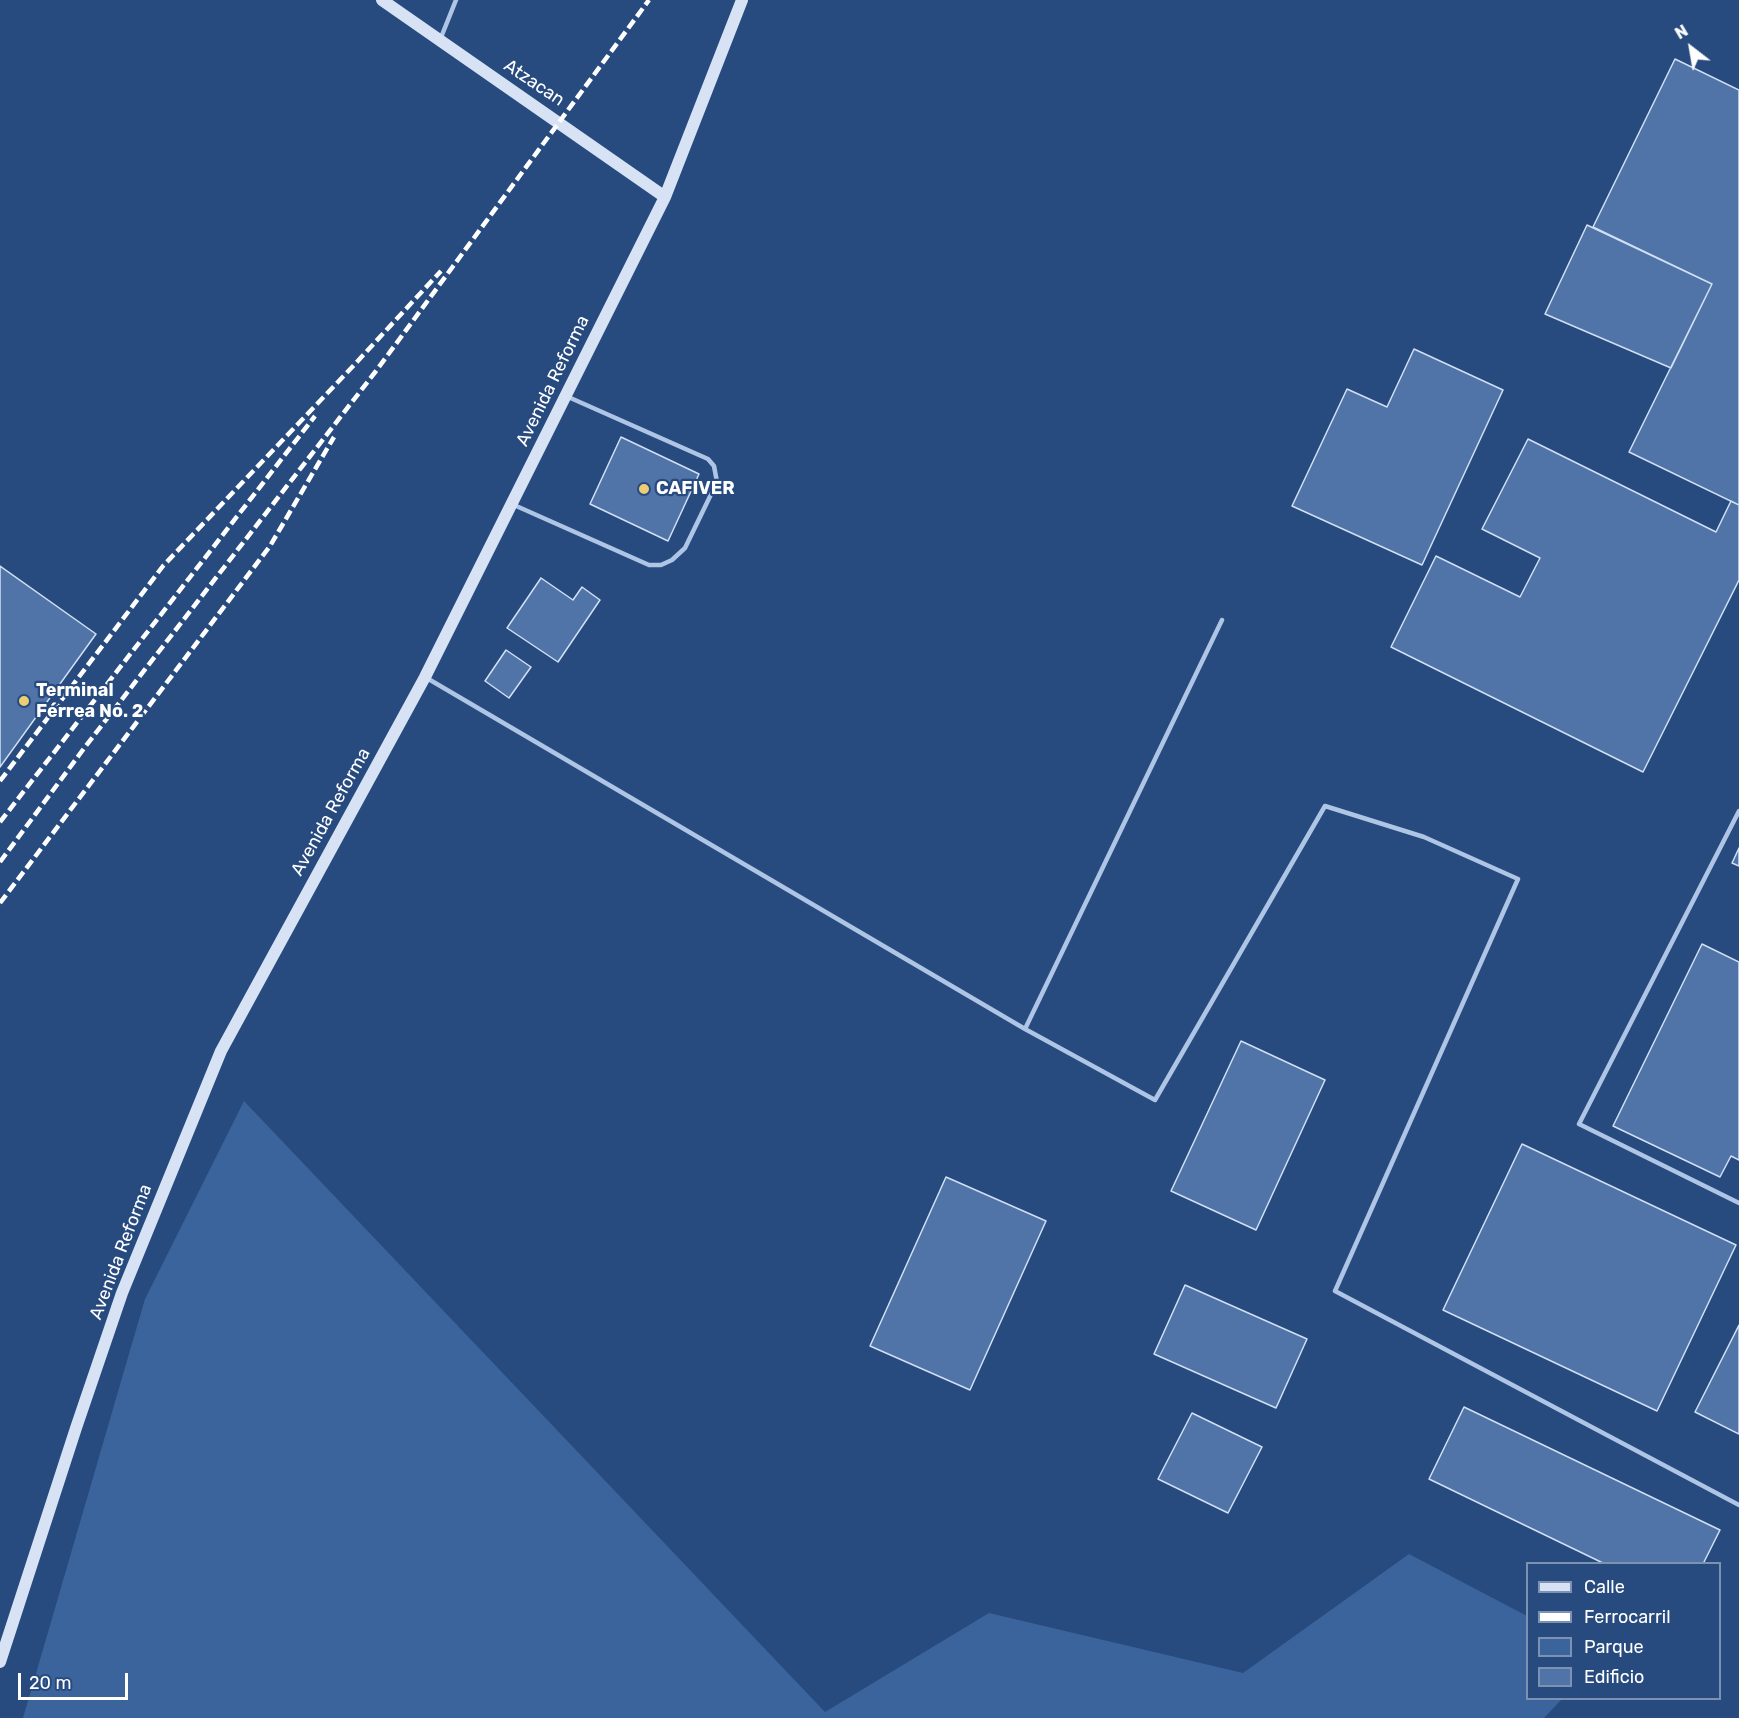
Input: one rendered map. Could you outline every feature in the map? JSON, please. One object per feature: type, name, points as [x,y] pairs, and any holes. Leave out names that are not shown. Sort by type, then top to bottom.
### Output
[{"type":"street","name":"Atzacan","points":[[382,0],[665,197]]},
{"type":"street","name":"Avenida Reforma","points":[[0,1662],[76,1428],[123,1293],[221,1051],[425,677],[665,197],[742,0]]},
{"type":"lane","points":[[440,40],[456,0]]},
{"type":"lane","points":[[512,504],[649,565],[661,564],[680,554],[699,520],[717,482],[714,466],[708,459],[566,396]]},
{"type":"lane","points":[[1025,1029],[1222,620]]},
{"type":"lane","points":[[425,677],[1025,1029],[1155,1100],[1325,806],[1424,837],[1518,879],[1335,1291],[1739,1504]]},
{"type":"lane","points":[[1739,812],[1579,1124],[1739,1203]]},
{"type":"green space","points":[[244,1101],[825,1712],[989,1613],[1243,1673],[1409,1554],[1526,1615],[1526,1700],[1561,1700],[1544,1718],[23,1718],[145,1299]]},
{"type":"building","points":[[1675,59],[1739,90],[1739,505],[1629,452],[1712,284],[1593,227]]},
{"type":"building","points":[[1587,225],[1712,284],[1671,368],[1545,314]]},
{"type":"building","points":[[1414,349],[1503,390],[1422,565],[1292,506],[1347,389],[1387,407]]},
{"type":"building","name":"CAFIVER","points":[[621,437],[699,474],[668,541],[590,504]]},
{"type":"building","points":[[1528,439],[1716,532],[1731,501],[1739,505],[1739,580],[1643,772],[1391,647],[1436,556],[1520,597],[1540,558],[1482,529]]},
{"type":"building","name":"Terminal Férrea No. 2","points":[[0,566],[96,634],[0,767]]},
{"type":"building","points":[[541,578],[573,600],[582,587],[600,600],[558,662],[507,628]]},
{"type":"building","points":[[506,650],[531,667],[509,698],[485,681]]},
{"type":"building","points":[[1739,848],[1739,866],[1732,863]]},
{"type":"building","points":[[1702,944],[1739,962],[1739,1160],[1731,1156],[1720,1177],[1613,1126]]},
{"type":"building","points":[[1241,1041],[1325,1080],[1256,1230],[1171,1191]]},
{"type":"building","points":[[1522,1144],[1736,1245],[1657,1411],[1443,1310]]},
{"type":"building","points":[[946,1177],[1046,1221],[970,1390],[870,1346]]},
{"type":"building","points":[[1185,1285],[1307,1339],[1276,1408],[1154,1354]]},
{"type":"building","points":[[1739,1325],[1739,1434],[1695,1412]]},
{"type":"building","points":[[1464,1407],[1720,1530],[1704,1562],[1601,1562],[1429,1479]]},
{"type":"building","points":[[1192,1413],[1262,1447],[1228,1513],[1158,1479]]},
{"type":"railway","points":[[0,862],[85,747],[376,371],[649,0]]},
{"type":"railway","points":[[0,781],[163,566],[441,271]]},
{"type":"railway","points":[[0,822],[315,416]]},
{"type":"railway","points":[[0,903],[270,546],[334,437]]},
{"type":"place","name":"CAFIVER","points":[[644,489]]},
{"type":"place","name":"Terminal Férrea No. 2","points":[[24,701]]}]
